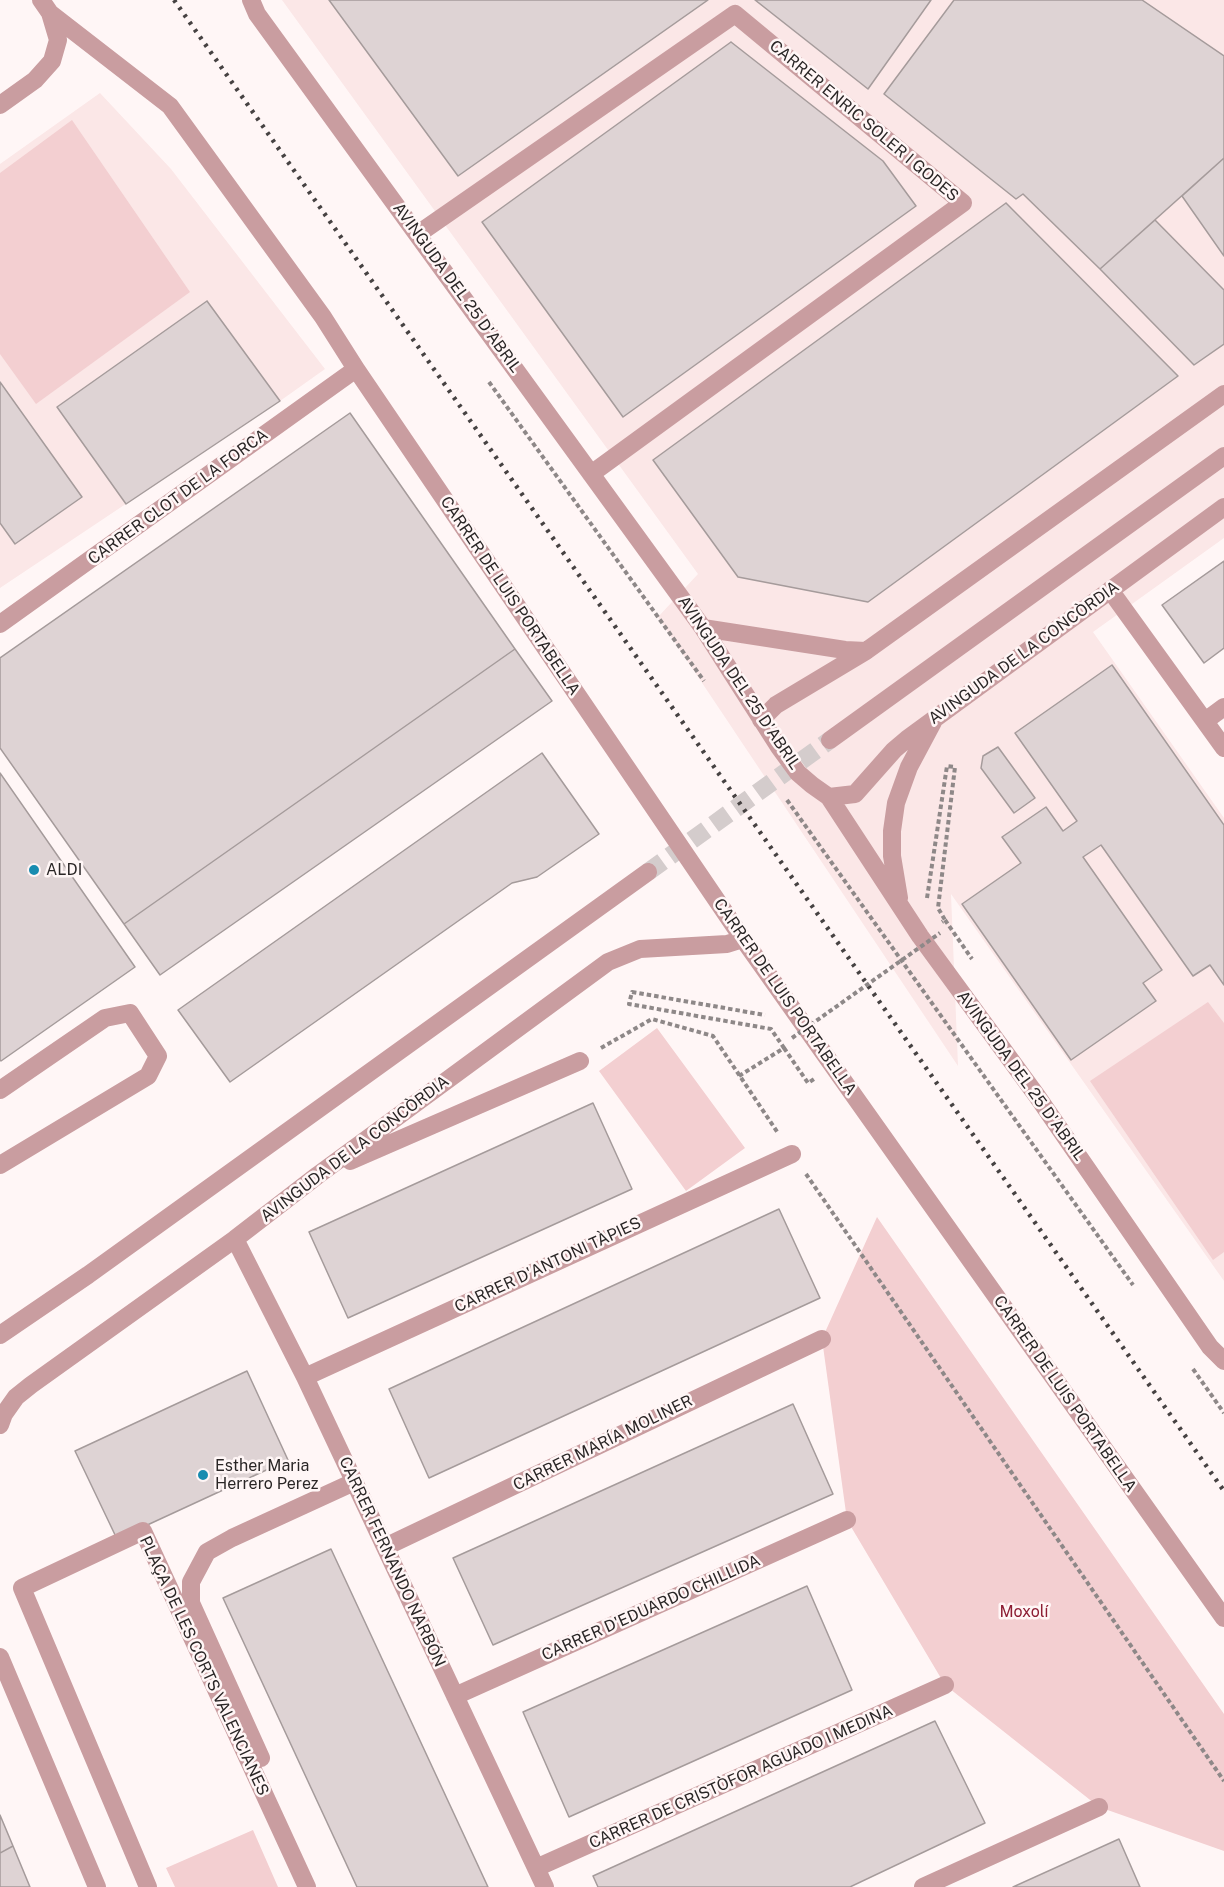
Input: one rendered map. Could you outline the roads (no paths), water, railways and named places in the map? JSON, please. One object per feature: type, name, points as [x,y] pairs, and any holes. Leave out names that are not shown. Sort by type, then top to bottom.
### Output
[{"type":"street","name":"AVINGUDA DEL 25 D'ABRIL","points":[[252,1],[257,14],[703,628],[760,720],[798,773],[829,797],[902,908],[1037,1096],[1209,1347],[1224,1361]]},
{"type":"street","points":[[0,105],[35,80],[52,62],[58,40],[45,7]]},
{"type":"street","name":"CARRER DE LUIS PORTABELLA","points":[[45,7],[170,106],[323,317],[743,939],[1224,1618]]},
{"type":"street","name":"CARRER ENRIC SOLER I GODES","points":[[418,234],[735,14],[963,203],[591,474]]},
{"type":"street","name":"CARRER CLOT DE LA FORCA","points":[[0,624],[356,369]]},
{"type":"street","points":[[760,720],[776,705],[866,651],[1224,394]]},
{"type":"street","points":[[830,740],[1224,456]]},
{"type":"street","name":"AVINGUDA DE LA CONCÒRDIA","points":[[829,797],[855,794],[894,750],[936,717],[1224,507]]},
{"type":"street","points":[[1110,590],[1224,748]]},
{"type":"street","points":[[703,628],[845,650],[866,651]]},
{"type":"street","points":[[1205,721],[1224,707]]},
{"type":"street","points":[[902,908],[892,856],[892,831],[896,803],[909,767],[936,717]]},
{"type":"street","points":[[0,1335],[107,1261],[648,872]]},
{"type":"street","name":"AVINGUDA DE LA CONCÒRDIA","points":[[0,1425],[4,1414],[16,1397],[31,1384],[235,1239],[318,1175],[608,962],[640,949],[727,944],[743,939]]},
{"type":"street","points":[[0,1090],[105,1018],[130,1013],[158,1056],[148,1076],[0,1165]]},
{"type":"street","points":[[318,1175],[580,1061]]},
{"type":"street","name":"CARRER D'ANTONI TÀPIES","points":[[304,1377],[792,1154]]},
{"type":"street","name":"CARRER FERNANDO NARBÓN","points":[[235,1239],[304,1377],[545,1887]]},
{"type":"street","name":"CARRER MARÍA MOLINER","points":[[385,1547],[822,1339]]},
{"type":"street","name":"PLAÇA DE LES CORTS VALENCIANES","points":[[320,1887],[191,1603],[191,1582],[207,1552],[232,1538],[354,1482]]},
{"type":"street","name":"CARRER D'EDUARDO CHILLIDA","points":[[455,1696],[847,1520]]},
{"type":"street","name":"PLAÇA DE LES CORTS VALENCIANES","points":[[148,1887],[22,1588],[143,1531],[307,1887]]},
{"type":"street","points":[[0,1657],[97,1887]]},
{"type":"street","name":"CARRER DE CRISTÒFOR AGUADO I MEDINA","points":[[536,1868],[945,1685]]},
{"type":"street","points":[[923,1887],[1099,1807]]},
{"type":"tunnel","points":[[648,872],[830,740]]},
{"type":"railway","points":[[174,0],[1224,1491]]},
{"type":"place","name":"ALDI","points":[[34,870]]},
{"type":"place","name":"Esther Maria Herrero Perez","points":[[203,1475]]},
{"type":"park label","name":"Moxolí","points":[[1024,1612]]}]
